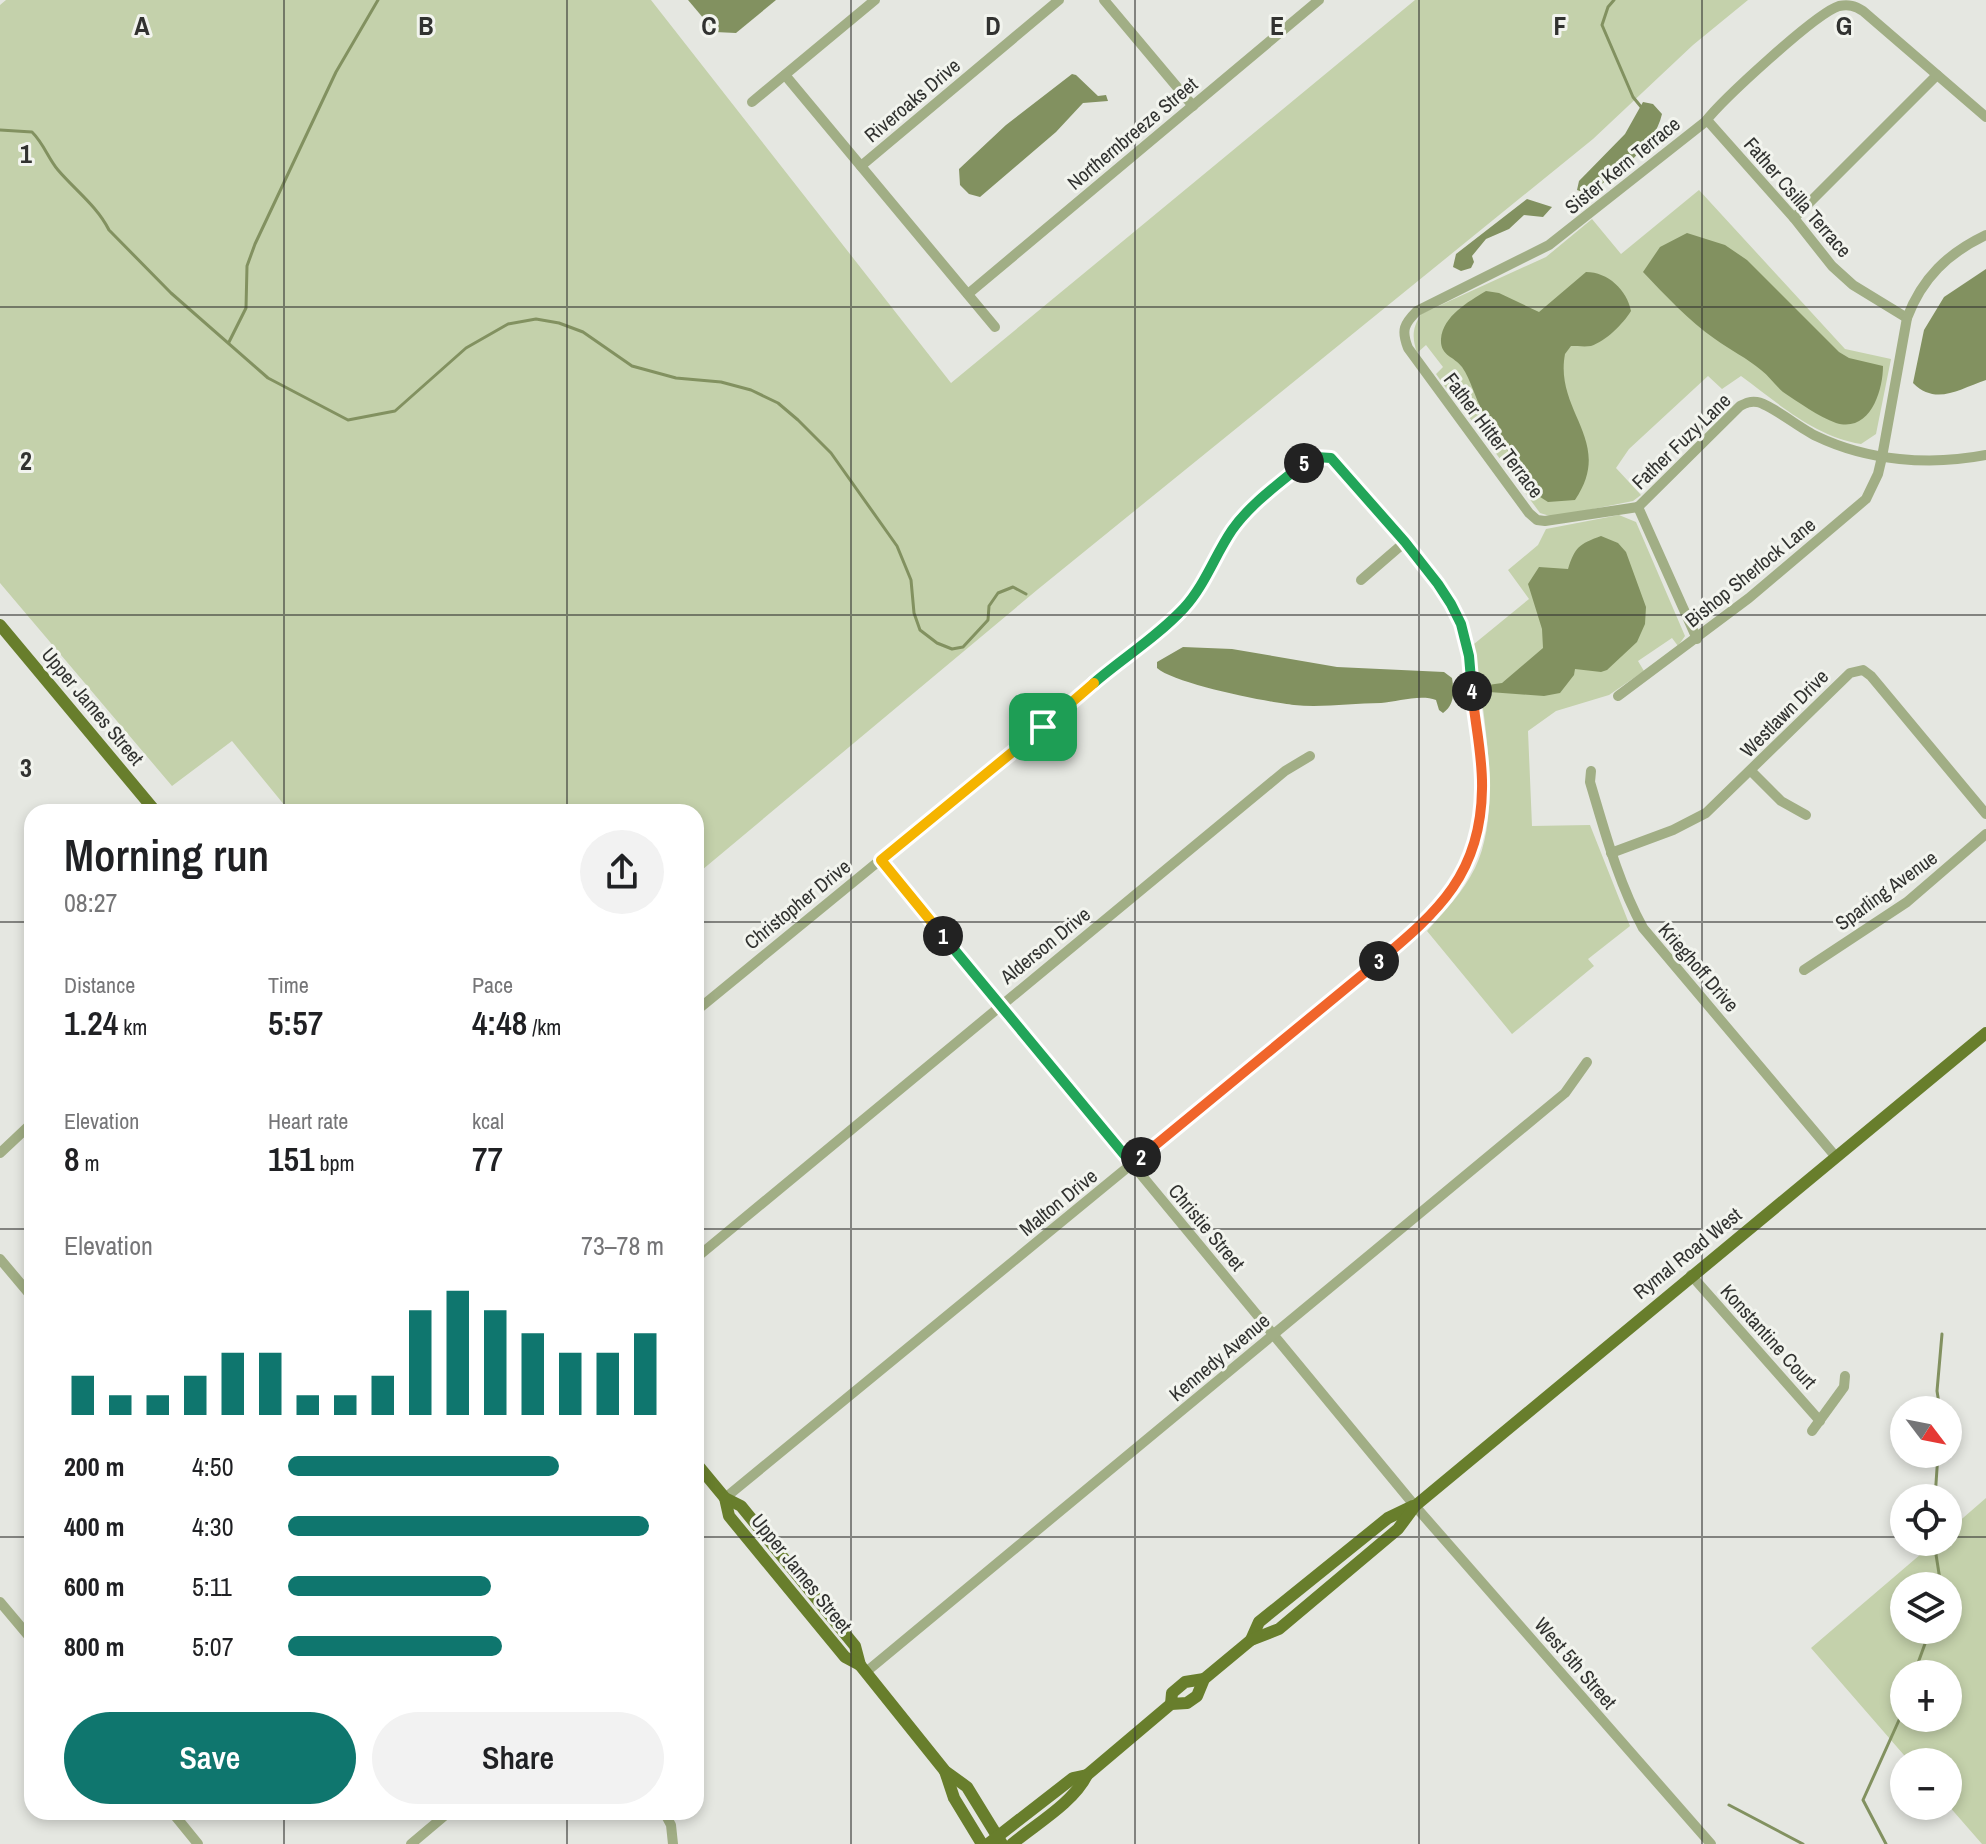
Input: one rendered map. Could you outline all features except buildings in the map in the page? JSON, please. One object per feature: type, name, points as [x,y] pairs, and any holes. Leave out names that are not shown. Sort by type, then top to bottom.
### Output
[{"type":"main road","name":"Upper James Street","points":[[0,625],[149,804]]},
{"type":"main road","name":"Rymal Road West","points":[[1087,1775],[1171,1704],[1187,1703],[1197,1696],[1204,1679],[1251,1640],[1259,1622],[1388,1518],[1415,1506],[1986,1033]]},
{"type":"main road","name":"Upper James Street","points":[[704,1473],[725,1498],[729,1516],[845,1657],[863,1669],[945,1771],[967,1787],[992,1842]]},
{"type":"main road","points":[[992,1842],[1073,1778],[1087,1775]]},
{"type":"main road","points":[[1012,1844],[1082,1786],[1087,1775]]},
{"type":"street","points":[[752,102],[875,0]]},
{"type":"street","name":"Riveroaks Drive","points":[[861,166],[1059,0]]},
{"type":"street","points":[[1104,0],[1193,106]]},
{"type":"street","name":"Northernbreeze Street","points":[[968,294],[1319,0]]},
{"type":"street","name":"Sister Kern Terrace","points":[[1406,322],[1417,311],[1549,245],[1707,120],[1726,99],[1817,20],[1839,6],[1853,5],[1863,11],[1937,75]]},
{"type":"street","points":[[785,75],[995,327]]},
{"type":"street","points":[[1794,218],[1937,75],[1986,117]]},
{"type":"street","name":"Father Csilla Terrace","points":[[1707,120],[1832,266],[1853,285],[1907,318]]},
{"type":"street","name":"Bishop Sherlock Lane","points":[[1618,696],[1697,639],[1866,499],[1878,474],[1907,318],[1914,299],[1929,275],[1965,245],[1986,235]]},
{"type":"street","name":"Father Hitter Terrace","points":[[1406,322],[1402,334],[1408,348],[1537,520],[1638,507]]},
{"type":"street","name":"Father Fuzy Lane","points":[[1638,507],[1740,406],[1749,401],[1763,403],[1818,437],[1882,457]]},
{"type":"street","points":[[1882,457],[1934,462],[1986,455]]},
{"type":"street","name":"Christopher Drive","points":[[704,1004],[1175,616],[1205,579],[1235,526],[1277,485],[1316,457],[1331,458],[1405,542],[1438,584],[1461,624],[1469,656],[1483,787],[1479,830],[1470,857]]},
{"type":"street","points":[[1638,507],[1697,639]]},
{"type":"street","points":[[1361,580],[1405,542]]},
{"type":"street","name":"Westlawn Drive","points":[[1611,853],[1673,830],[1706,813],[1850,673],[1863,670],[1986,814]]},
{"type":"street","name":"Alderson Drive","points":[[704,1251],[1285,771],[1310,756]]},
{"type":"street","name":"Krieghoff Drive","points":[[1591,771],[1590,782],[1611,853],[1629,903],[1643,928],[1836,1157]]},
{"type":"street","points":[[1751,771],[1781,801],[1806,815]]},
{"type":"street","name":"Sparling Avenue","points":[[1804,970],[1907,902],[1986,834]]},
{"type":"street","name":"Malton Drive","points":[[725,1498],[1424,924],[1459,880],[1470,857]]},
{"type":"street","name":"Christie Street","points":[[881,860],[1415,1506]]},
{"type":"street","name":"Kennedy Avenue","points":[[863,1669],[1565,1093],[1587,1062]]},
{"type":"street","points":[[0,1153],[24,1130]]},
{"type":"street","points":[[0,1259],[24,1288]]},
{"type":"street","name":"Konstantine Court","points":[[1691,1275],[1820,1421]]},
{"type":"street","points":[[1812,1431],[1844,1387],[1845,1376]]},
{"type":"street","name":"West 5th Street","points":[[1415,1506],[1711,1844]]},
{"type":"street","points":[[0,1602],[24,1630]]},
{"type":"street","points":[[178,1820],[198,1844]]},
{"type":"street","points":[[411,1844],[440,1820]]},
{"type":"street","points":[[668,1820],[673,1844]]},
{"type":"shaded area","points":[[6,0],[651,0],[951,383],[1415,0],[1748,0],[1693,45],[1593,139],[1037,590],[704,868],[704,804],[283,804],[232,741],[172,786],[0,583],[0,5]]},
{"type":"shaded area","points":[[688,0],[776,0],[736,33],[715,32]]},
{"type":"shaded area","points":[[1072,74],[1098,96],[1106,95],[1108,101],[1083,103],[1056,132],[980,197],[969,194],[960,185],[959,169],[1006,125]]},
{"type":"shaded area","points":[[1643,102],[1653,104],[1662,114],[1651,138],[1632,160],[1588,194],[1577,190],[1579,181],[1625,134]]},
{"type":"shaded area","points":[[1699,190],[1845,349],[1891,359],[1876,434],[1861,444],[1844,440],[1798,418],[1741,376],[1722,389],[1708,376],[1629,449],[1616,468],[1641,495],[1633,501],[1553,517],[1540,513],[1469,417],[1475,413],[1457,391],[1451,395],[1436,374],[1443,367],[1426,345],[1417,353],[1414,329],[1418,319],[1421,314],[1546,257],[1592,219],[1621,254]]},
{"type":"shaded area","points":[[1527,199],[1552,207],[1543,217],[1524,215],[1509,229],[1486,239],[1472,256],[1474,262],[1471,268],[1461,271],[1453,267],[1456,254]]},
{"type":"shaded area","points":[[1687,233],[1725,245],[1747,260],[1839,352],[1849,358],[1883,366],[1877,398],[1866,416],[1858,422],[1836,423],[1809,409],[1783,392],[1756,366],[1705,332],[1660,290],[1643,272],[1660,247]]},
{"type":"shaded area","points":[[1986,269],[1986,380],[1948,394],[1930,394],[1913,383],[1924,330],[1944,297]]},
{"type":"shaded area","points":[[1586,272],[1602,275],[1621,289],[1631,311],[1602,340],[1591,346],[1571,346],[1565,354],[1564,375],[1568,393],[1587,443],[1589,460],[1586,479],[1575,500],[1548,502],[1537,495],[1510,454],[1483,412],[1465,372],[1445,352],[1441,339],[1451,317],[1486,291],[1499,293],[1539,312]]},
{"type":"shaded area","points":[[1619,515],[1636,522],[1685,636],[1678,646],[1672,638],[1638,661],[1644,671],[1609,695],[1556,711],[1528,731],[1532,826],[1590,825],[1630,926],[1588,959],[1594,966],[1512,1034],[1427,931],[1459,893],[1475,868],[1484,844],[1490,788],[1474,644],[1529,599],[1508,570],[1538,545],[1546,529]]},
{"type":"shaded area","points":[[1601,536],[1618,543],[1626,552],[1646,607],[1645,624],[1637,642],[1607,670],[1575,669],[1560,693],[1544,696],[1489,692],[1488,685],[1502,683],[1543,648],[1542,629],[1528,584],[1539,567],[1568,569],[1579,547]]},
{"type":"shaded area","points":[[1183,647],[1232,649],[1337,667],[1444,672],[1452,678],[1453,697],[1443,713],[1436,700],[1423,698],[1315,706],[1264,700],[1201,686],[1157,668],[1157,662]]},
{"type":"shaded area","points":[[1986,1498],[1986,1844],[1982,1844],[1961,1820],[1962,1748],[1898,1748],[1811,1648],[1890,1580],[1890,1644],[1962,1644],[1962,1572],[1900,1572],[1919,1556],[1962,1556],[1962,1519]]},
{"type":"waterway","points":[[229,342],[246,308],[247,266],[255,244],[336,72],[378,0]]},
{"type":"waterway","points":[[1614,0],[1602,25],[1633,97],[1642,108]]},
{"type":"waterway","points":[[0,130],[32,132],[58,170],[92,206],[109,230],[171,293],[268,378],[348,420],[395,411],[466,348],[508,324],[536,319],[559,323],[583,332],[632,366],[676,378],[721,382],[751,390],[778,403],[831,453],[897,546],[911,580],[914,613],[920,630],[937,643],[952,649],[963,647],[988,620],[989,606],[998,593],[1013,587],[1026,594]]},
{"type":"waterway","points":[[1938,1396],[1942,1334]]},
{"type":"waterway","points":[[1936,1484],[1937,1468]]},
{"type":"waterway","points":[[1936,1556],[1939,1572]]},
{"type":"waterway","points":[[1919,1660],[1925,1644]]},
{"type":"waterway","points":[[1886,1844],[1863,1800],[1894,1732]]},
{"type":"waterway","points":[[1729,1805],[1803,1844]]},
{"type":"route","points":[[1316,457],[1331,458],[1438,584],[1461,624],[1469,656],[1483,787],[1479,830],[1459,880],[1424,924],[1132,1164],[881,860],[1043,727],[1185,607],[1205,579],[1220,548],[1249,511],[1305,462],[1316,457]]}]
